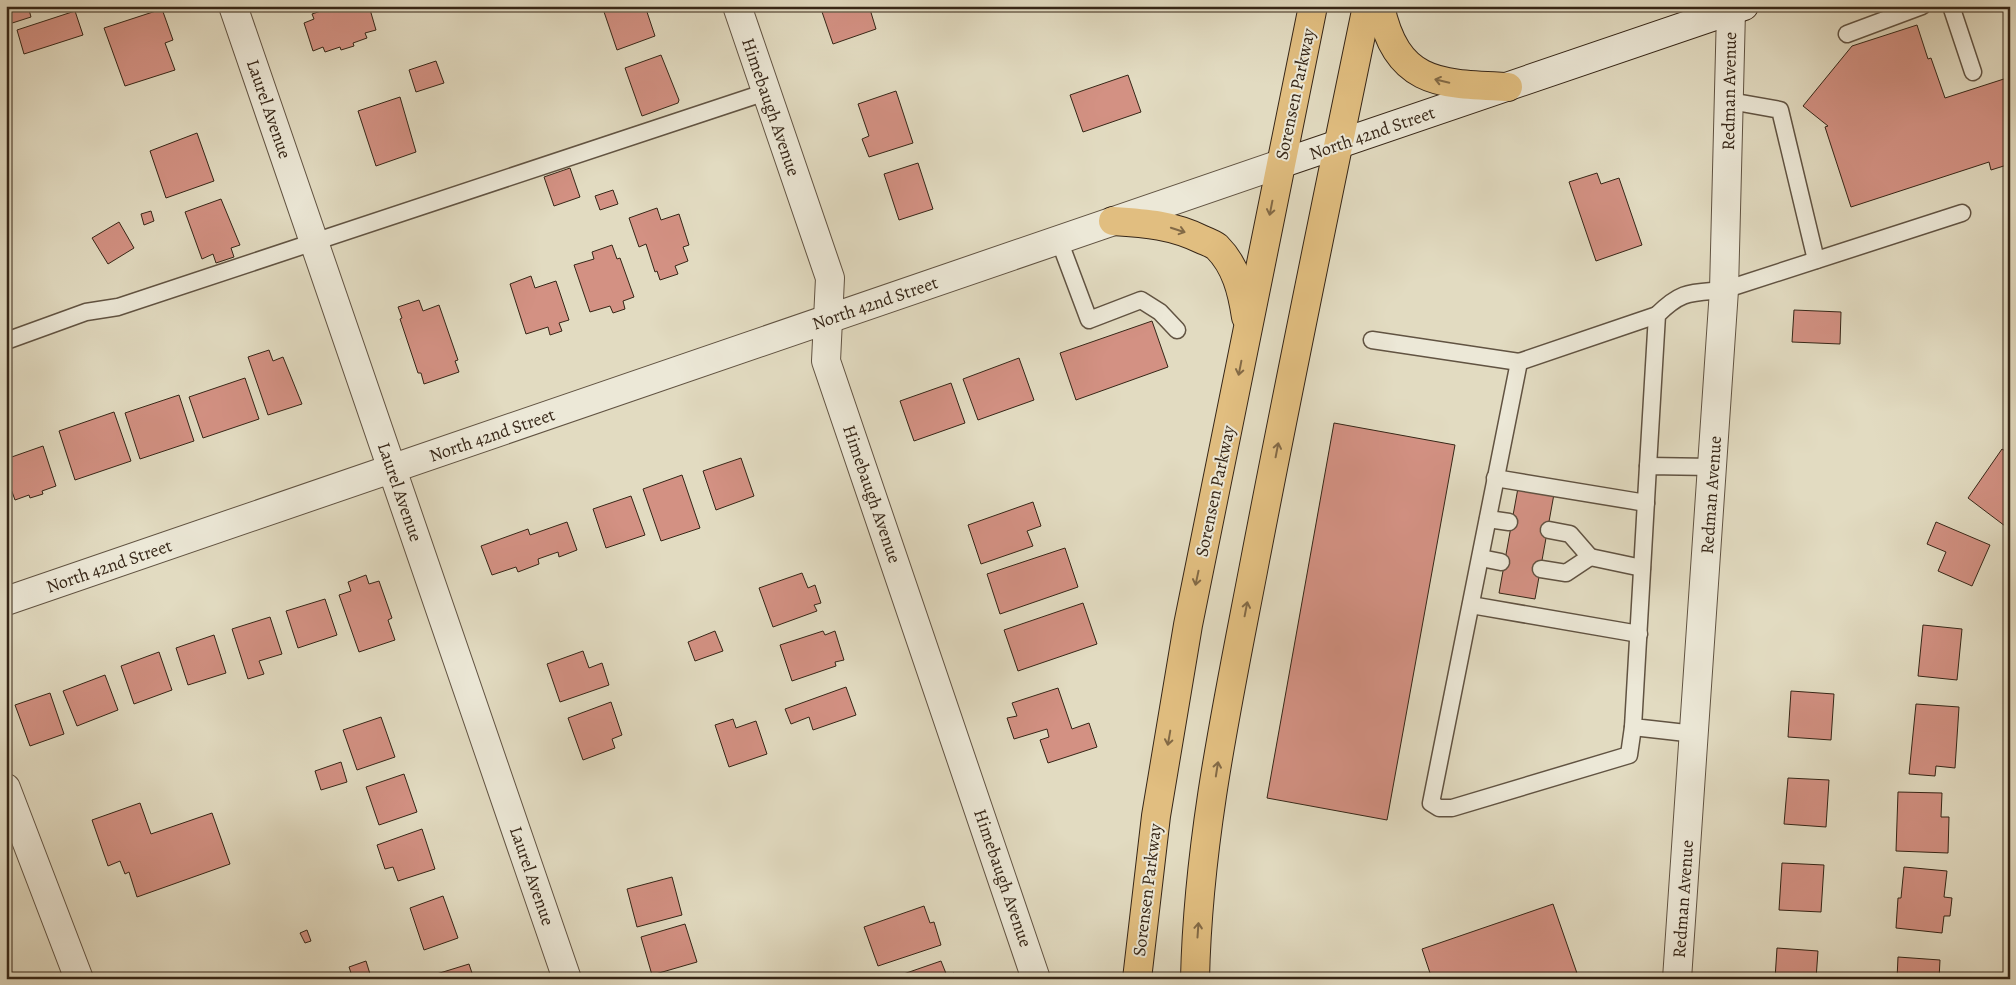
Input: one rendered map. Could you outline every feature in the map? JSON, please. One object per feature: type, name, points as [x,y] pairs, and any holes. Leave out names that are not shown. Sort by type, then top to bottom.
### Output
[{"type":"main road","name":"Sorensen Parkway","points":[[1137,979],[1156,816],[1188,625],[1313,6]]},
{"type":"main road","points":[[1195,979],[1206,840],[1224,724],[1367,6]]},
{"type":"main road","points":[[1380,6],[1384,26],[1394,48],[1407,65],[1426,78],[1458,85],[1508,87]]},
{"type":"main road","points":[[1113,221],[1152,223],[1196,236],[1215,246],[1229,262],[1237,278],[1242,294],[1247,330]]},
{"type":"street","name":"Laurel Avenue","points":[[233,6],[567,979]]},
{"type":"street","name":"Himebaugh Avenue","points":[[736,6],[830,278],[826,361],[1036,979]]},
{"type":"street","name":"North 42nd Street","points":[[6,601],[393,470],[1735,8]]},
{"type":"street","name":"Redman Avenue","points":[[1677,979],[1724,290],[1735,8]]},
{"type":"street","points":[[6,788],[79,979]]},
{"type":"lane","points":[[1847,34],[1922,6]]},
{"type":"lane","points":[[1951,6],[1973,72]]},
{"type":"lane","points":[[6,341],[86,312],[118,307],[766,92]]},
{"type":"lane","points":[[1730,101],[1780,110],[1816,260]]},
{"type":"lane","points":[[1372,340],[1519,362],[1657,315],[1670,302],[1686,293],[1724,290],[1962,213]]},
{"type":"lane","points":[[1059,240],[1089,320],[1141,300],[1160,312],[1177,330]]},
{"type":"lane","points":[[1519,362],[1432,803],[1439,808],[1452,808],[1629,755],[1633,727],[1639,634],[1657,315]]},
{"type":"lane","points":[[1648,466],[1713,467]]},
{"type":"lane","points":[[1495,478],[1646,503]]},
{"type":"lane","points":[[1488,519],[1508,522]]},
{"type":"lane","points":[[1549,530],[1570,534],[1590,557],[1642,568]]},
{"type":"lane","points":[[1542,569],[1566,573],[1590,557]]},
{"type":"lane","points":[[1480,558],[1501,562]]},
{"type":"lane","points":[[1471,605],[1639,634]]},
{"type":"lane","points":[[1633,727],[1695,734]]},
{"type":"building","points":[[6,6],[28,6],[31,17],[6,25]]},
{"type":"building","points":[[336,6],[369,6],[376,30],[365,33],[367,38],[353,43],[354,46],[341,50],[340,47],[325,52],[323,47],[313,51],[304,23],[314,19],[312,14]]},
{"type":"building","points":[[602,6],[645,6],[655,36],[617,50]]},
{"type":"building","points":[[820,6],[869,6],[876,29],[833,44]]},
{"type":"building","points":[[162,9],[173,40],[165,43],[175,70],[125,86],[104,28]]},
{"type":"building","points":[[75,11],[83,35],[24,54],[17,30]]},
{"type":"building","points":[[1917,25],[1928,59],[1931,58],[1945,98],[2010,77],[2010,164],[1991,170],[1989,162],[1851,207],[1825,127],[1828,126],[1803,106],[1852,46]]},
{"type":"building","points":[[661,55],[679,100],[678,103],[642,116],[625,68]]},
{"type":"building","points":[[436,61],[444,83],[416,92],[409,70]]},
{"type":"building","points":[[1128,75],[1141,112],[1083,132],[1070,95]]},
{"type":"building","points":[[896,91],[913,143],[869,157],[862,139],[869,136],[858,104]]},
{"type":"building","points":[[400,97],[416,152],[376,166],[358,111]]},
{"type":"building","points":[[197,133],[214,181],[166,198],[150,151]]},
{"type":"building","points":[[918,163],[933,209],[899,220],[884,174]]},
{"type":"building","points":[[570,168],[580,197],[554,206],[544,177]]},
{"type":"building","points":[[1597,173],[1601,184],[1619,178],[1642,245],[1596,261],[1569,182]]},
{"type":"building","points":[[613,190],[618,204],[600,210],[595,196]]},
{"type":"building","points":[[221,199],[240,245],[231,248],[234,257],[216,263],[213,254],[202,259],[185,212]]},
{"type":"building","points":[[657,208],[661,220],[679,214],[689,245],[683,247],[688,261],[675,266],[678,274],[660,280],[657,271],[655,272],[646,244],[639,247],[629,218]]},
{"type":"building","points":[[151,211],[154,221],[144,225],[141,214]]},
{"type":"building","points":[[119,222],[134,248],[108,264],[92,238]]},
{"type":"building","points":[[612,245],[617,259],[620,258],[634,297],[623,301],[625,309],[613,313],[610,306],[590,312],[574,265],[594,259],[592,252]]},
{"type":"building","points":[[531,276],[535,288],[556,281],[569,320],[559,323],[562,331],[550,335],[548,327],[526,334],[510,284]]},
{"type":"building","points":[[419,300],[423,311],[439,305],[458,360],[455,361],[459,372],[424,384],[421,373],[418,373],[400,319],[402,318],[398,307]]},
{"type":"building","points":[[1794,310],[1841,312],[1840,344],[1792,342]]},
{"type":"building","points":[[1152,321],[1168,367],[1076,400],[1060,353]]},
{"type":"building","points":[[269,350],[273,361],[283,357],[302,404],[268,415],[248,357]]},
{"type":"building","points":[[1019,358],[1034,400],[978,420],[963,379]]},
{"type":"building","points":[[245,378],[259,419],[203,438],[189,397]]},
{"type":"building","points":[[951,383],[965,423],[914,441],[900,401]]},
{"type":"building","points":[[179,395],[194,441],[140,459],[125,413]]},
{"type":"building","points":[[114,412],[131,461],[75,480],[59,431]]},
{"type":"building","points":[[1334,423],[1455,445],[1387,820],[1267,798]]},
{"type":"building","points":[[43,446],[56,486],[42,491],[43,494],[30,498],[29,495],[15,500],[6,475],[6,459]]},
{"type":"building","points":[[2002,449],[2010,454],[2009,529],[1968,498]]},
{"type":"building","points":[[741,458],[754,496],[716,510],[703,471]]},
{"type":"building","points":[[682,475],[700,528],[661,541],[643,489]]},
{"type":"building","points":[[1518,488],[1554,494],[1535,599],[1499,593]]},
{"type":"building","points":[[631,496],[645,535],[606,548],[593,509]]},
{"type":"building","points":[[1033,502],[1041,526],[1027,531],[1033,546],[981,564],[968,525]]},
{"type":"building","points":[[567,522],[577,550],[559,557],[558,552],[538,559],[539,564],[518,572],[516,567],[492,575],[481,546],[528,529],[530,535]]},
{"type":"building","points":[[1936,522],[1990,545],[1972,586],[1938,571],[1946,552],[1927,544]]},
{"type":"building","points":[[1065,548],[1078,587],[1000,614],[987,574]]},
{"type":"building","points":[[802,573],[808,588],[815,585],[821,603],[814,605],[817,611],[773,627],[759,588]]},
{"type":"building","points":[[366,575],[369,584],[379,581],[392,618],[388,620],[395,640],[359,652],[339,595],[351,591],[348,582]]},
{"type":"building","points":[[325,599],[337,635],[298,648],[286,611]]},
{"type":"building","points":[[1083,603],[1097,644],[1018,671],[1004,630]]},
{"type":"building","points":[[270,617],[282,654],[259,661],[264,674],[248,679],[232,629]]},
{"type":"building","points":[[1923,625],[1962,629],[1957,680],[1918,676]]},
{"type":"building","points":[[715,631],[723,651],[695,661],[688,642]]},
{"type":"building","points":[[823,631],[825,635],[835,631],[844,660],[835,662],[836,666],[792,681],[780,645]]},
{"type":"building","points":[[214,635],[226,673],[188,685],[176,648]]},
{"type":"building","points":[[583,651],[589,668],[602,663],[609,685],[560,702],[547,664]]},
{"type":"building","points":[[159,652],[172,690],[134,704],[121,666]]},
{"type":"building","points":[[105,675],[118,710],[77,726],[63,691]]},
{"type":"building","points":[[846,687],[856,715],[813,730],[809,717],[791,724],[785,709]]},
{"type":"building","points":[[1058,688],[1072,729],[1089,723],[1097,747],[1048,763],[1040,740],[1049,737],[1047,729],[1014,739],[1007,718],[1017,716],[1012,703]]},
{"type":"building","points":[[1791,691],[1834,694],[1831,740],[1788,737]]},
{"type":"building","points":[[50,693],[64,734],[30,746],[15,705]]},
{"type":"building","points":[[611,702],[622,735],[612,739],[615,748],[583,760],[568,718]]},
{"type":"building","points":[[1916,704],[1959,707],[1955,768],[1936,766],[1935,776],[1909,774]]},
{"type":"building","points":[[381,717],[395,757],[357,770],[343,730]]},
{"type":"building","points":[[733,719],[736,728],[756,721],[767,754],[729,767],[715,725]]},
{"type":"building","points":[[341,762],[347,782],[321,790],[315,771]]},
{"type":"building","points":[[404,774],[417,812],[379,825],[366,787]]},
{"type":"building","points":[[1788,778],[1829,780],[1826,827],[1784,824]]},
{"type":"building","points":[[1898,792],[1942,793],[1941,817],[1949,817],[1948,853],[1896,851]]},
{"type":"building","points":[[140,803],[151,834],[212,813],[230,864],[137,897],[129,872],[125,874],[120,861],[108,866],[92,820]]},
{"type":"building","points":[[422,829],[435,869],[398,881],[393,867],[385,869],[377,845]]},
{"type":"building","points":[[1782,863],[1824,865],[1821,912],[1779,910]]},
{"type":"building","points":[[1904,867],[1947,871],[1944,897],[1952,898],[1950,916],[1944,916],[1942,933],[1896,928],[1898,898],[1901,898]]},
{"type":"building","points":[[672,877],[682,915],[637,927],[627,889]]},
{"type":"building","points":[[443,896],[458,938],[424,950],[410,908]]},
{"type":"building","points":[[1553,904],[1579,979],[1432,979],[1422,949]]},
{"type":"building","points":[[924,906],[930,923],[934,922],[941,945],[878,966],[864,927]]},
{"type":"building","points":[[685,924],[697,962],[652,975],[641,937]]},
{"type":"building","points":[[307,930],[311,941],[305,943],[300,933]]},
{"type":"building","points":[[1777,948],[1818,951],[1816,979],[1775,979]]},
{"type":"building","points":[[1898,957],[1940,960],[1939,979],[1897,979]]},
{"type":"building","points":[[366,961],[370,974],[353,979],[349,967]]},
{"type":"building","points":[[941,961],[947,976],[954,973],[956,979],[889,979]]},
{"type":"building","points":[[469,964],[474,979],[431,979],[430,976]]}]
